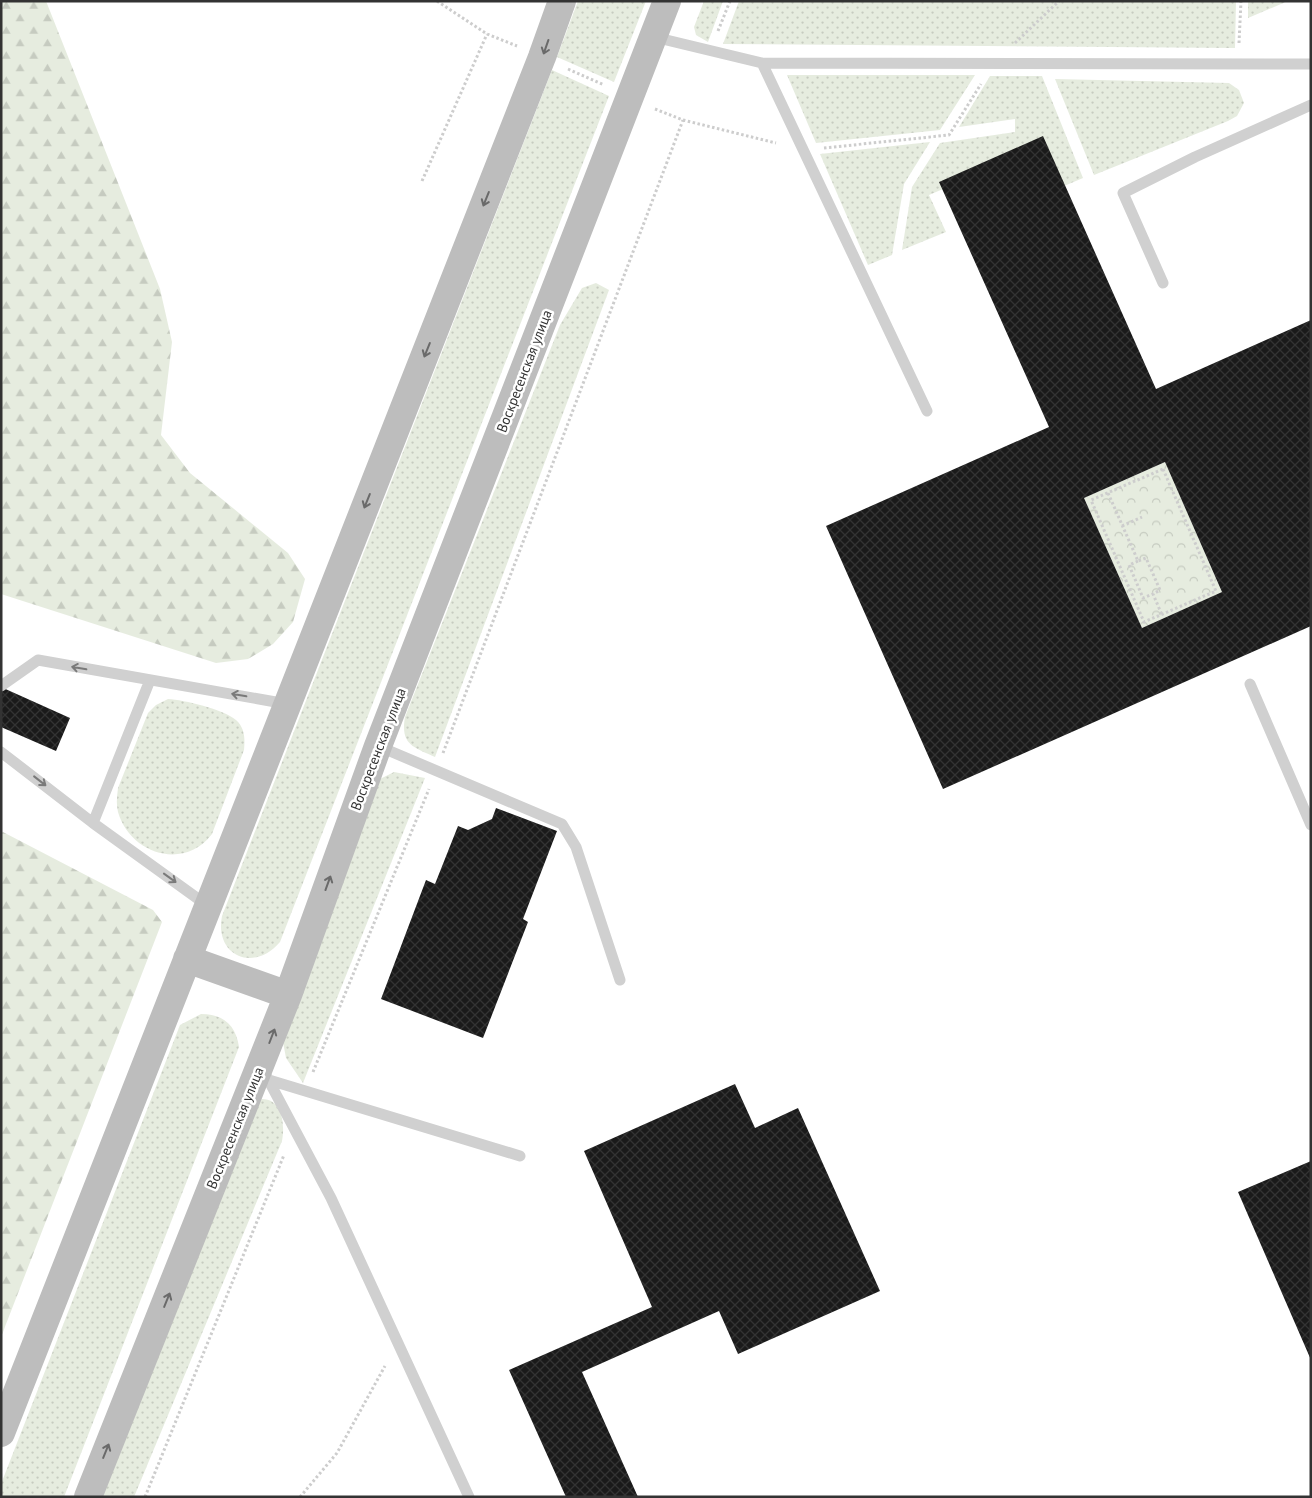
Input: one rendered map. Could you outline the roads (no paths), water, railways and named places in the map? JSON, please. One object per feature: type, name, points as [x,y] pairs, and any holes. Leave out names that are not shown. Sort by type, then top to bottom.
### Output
[{"type":"main road","points":[[1,1433],[542,57],[562,1]]},
{"type":"main road","name":"Воскресенская улица","points":[[88,1497],[265,1073],[288,995],[378,746],[667,1]]},
{"type":"main road","points":[[187,959],[288,995]]},
{"type":"lane","points":[[654,37],[710,53],[762,63],[1311,64]]},
{"type":"lane","points":[[762,63],[927,411]]},
{"type":"lane","points":[[1163,283],[1124,193],[1195,157],[1311,105]]},
{"type":"lane","points":[[1,686],[38,660],[287,704]]},
{"type":"lane","points":[[93,823],[150,680]]},
{"type":"lane","points":[[1250,684],[1311,825]]},
{"type":"lane","points":[[378,746],[562,824],[576,847],[620,980]]},
{"type":"lane","points":[[1,752],[93,823],[208,906]]},
{"type":"lane","points":[[265,1073],[305,1091],[520,1156]]},
{"type":"lane","points":[[265,1073],[331,1198],[469,1497]]}]
